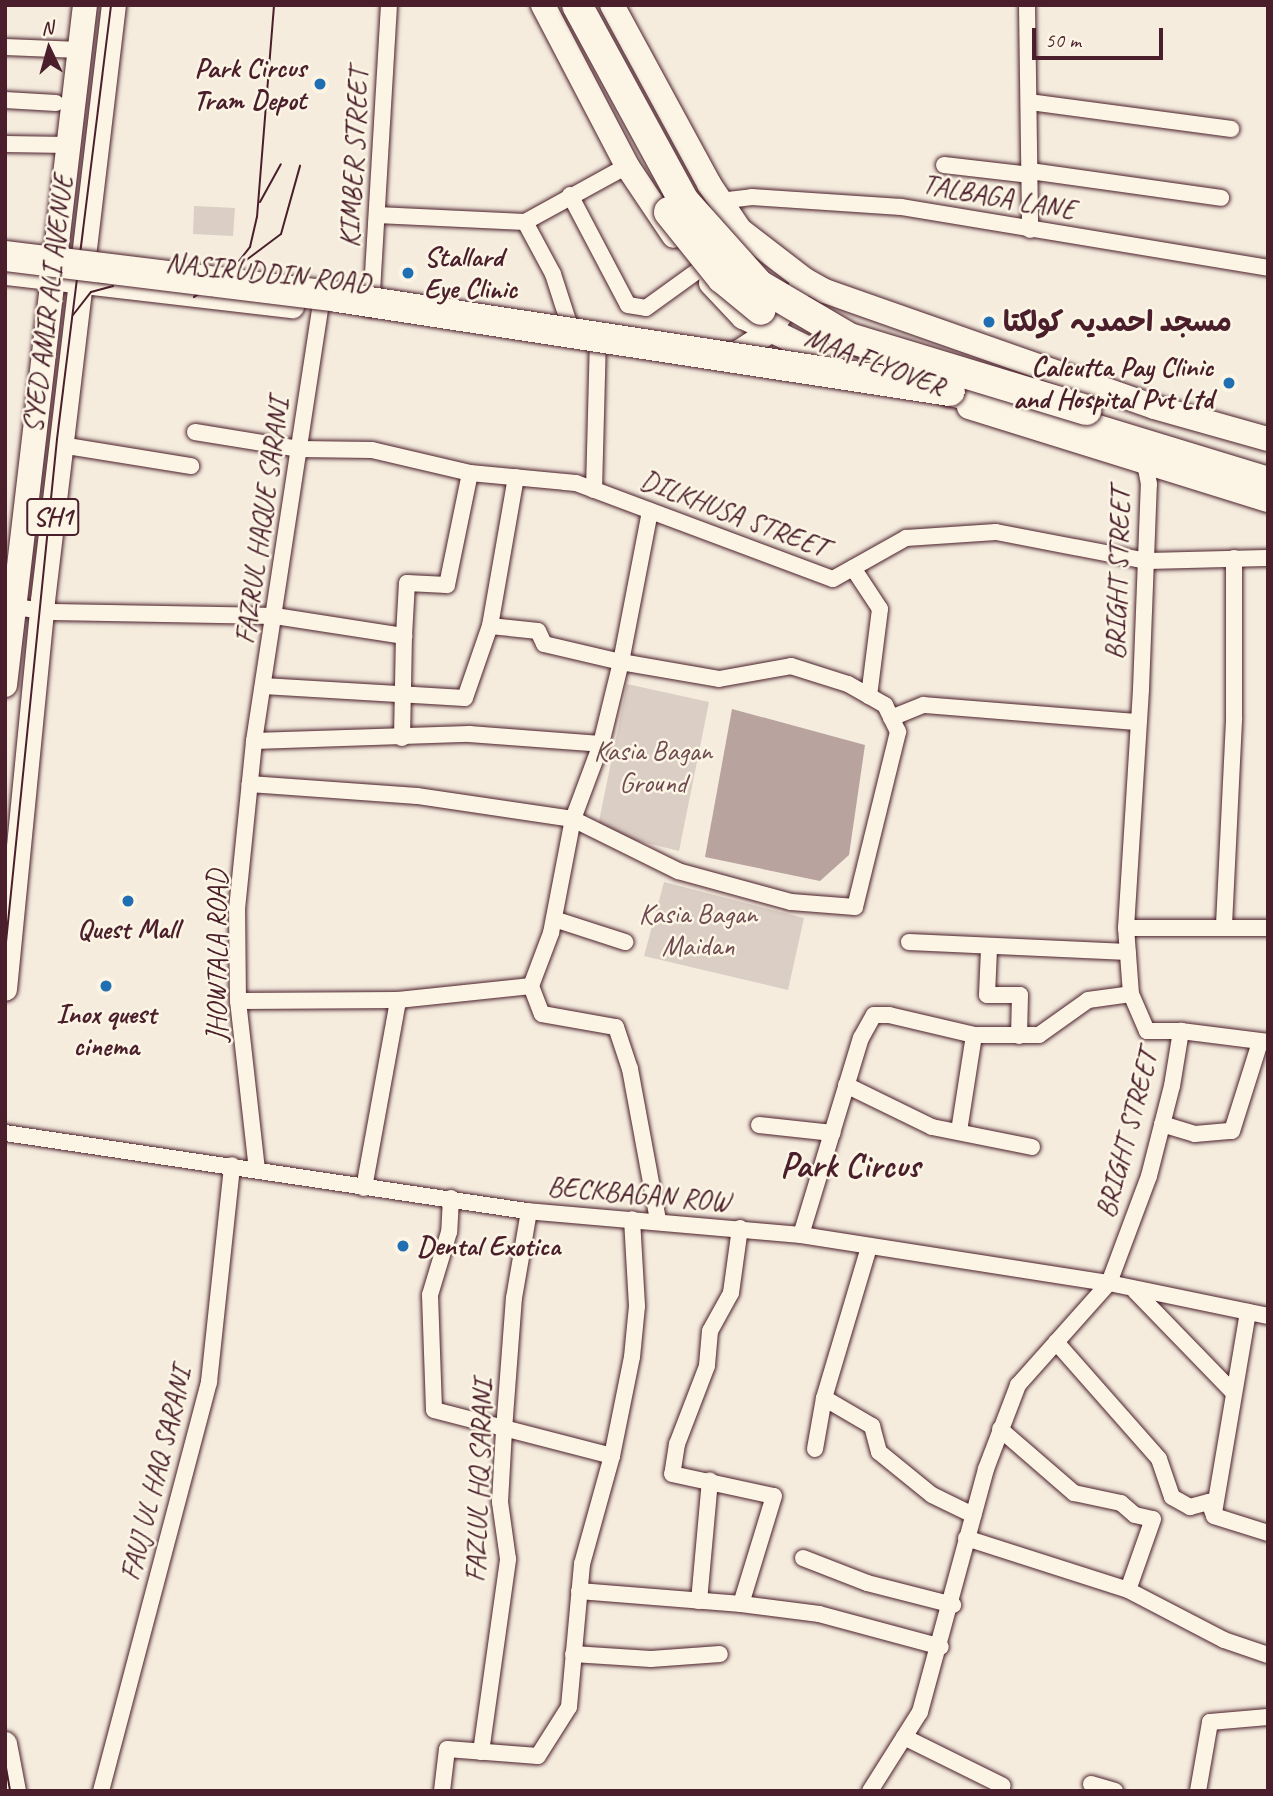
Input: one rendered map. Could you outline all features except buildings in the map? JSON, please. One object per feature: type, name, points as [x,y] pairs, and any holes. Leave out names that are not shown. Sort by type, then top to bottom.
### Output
[{"type":"highway","name":"MAA FLYOVER","points":[[558,5],[664,205],[722,278],[788,328],[835,352],[950,391],[1029,409],[1268,482]]},
{"type":"highway","name":"MAA FLYOVER","points":[[578,5],[684,201],[760,285],[849,338],[1268,464]]},
{"type":"highway","points":[[596,5],[699,193],[746,257],[819,309],[1001,370],[1086,410]]},
{"type":"highway","points":[[5,256],[351,299],[950,391]]},
{"type":"main road","name":"SYED AMIR ALI AVENUE","points":[[5,685],[9,607],[85,5]]},
{"type":"main road","name":"SYED AMIR ALI AVENUE","points":[[5,989],[42,610],[114,5]]},
{"type":"main road","points":[[543,5],[627,166],[663,222],[743,317],[851,369],[1268,500]]},
{"type":"main road","name":"MAA FLYOVER","points":[[612,5],[720,201],[740,230],[805,280],[825,291],[1154,407],[1268,439]]},
{"type":"main road","name":"NASIRUDDIN ROAD","points":[[5,273],[598,342],[734,354],[768,331],[805,280]]},
{"type":"main road","points":[[44,343],[75,346]]},
{"type":"main road","points":[[5,1744],[14,1791]]},
{"type":"street","name":"KIMBER STREET","points":[[371,314],[389,5]]},
{"type":"street","points":[[1027,5],[1030,230]]},
{"type":"street","points":[[5,47],[80,50]]},
{"type":"street","points":[[5,100],[56,103]]},
{"type":"street","points":[[1029,102],[1231,129]]},
{"type":"street","points":[[5,144],[68,145]]},
{"type":"street","points":[[944,165],[1030,173],[1221,198]]},
{"type":"street","points":[[377,215],[525,222],[627,166]]},
{"type":"street","points":[[570,195],[628,306],[646,308],[700,269]]},
{"type":"street","name":"TALBAGA LANE","points":[[720,201],[752,197],[901,207],[1268,268]]},
{"type":"street","points":[[525,222],[553,274],[574,338]]},
{"type":"street","name":"FAZRUL HAQUE SARANI","points":[[254,741],[320,308]]},
{"type":"street","points":[[594,490],[598,342]]},
{"type":"street","name":"DILKHUSA STREET","points":[[195,432],[299,449],[372,450],[470,473],[576,483],[833,579],[906,538],[996,532],[1146,561],[1268,558]]},
{"type":"street","points":[[61,445],[191,466]]},
{"type":"street","name":"BRIGHT STREET","points":[[870,1791],[920,1712],[953,1605],[966,1538],[1000,1429],[1018,1385],[1109,1283],[1149,1176],[1162,1124],[1181,1031],[1147,1031],[1131,994],[1126,928],[1149,484],[1144,463]]},
{"type":"street","points":[[402,738],[407,583],[447,585],[470,473]]},
{"type":"street","points":[[263,686],[465,698],[489,626],[516,477]]},
{"type":"street","points":[[650,511],[621,663],[601,744],[573,820],[554,919],[531,986],[542,1014],[616,1027],[630,1069],[658,1220]]},
{"type":"street","points":[[1224,925],[1234,717],[1234,558]]},
{"type":"street","points":[[853,568],[880,609],[869,696]]},
{"type":"street","points":[[9,607],[275,616],[404,636]]},
{"type":"street","points":[[249,784],[416,796],[573,820],[678,872],[791,902],[855,907],[896,755],[898,732],[885,705],[848,684],[791,666],[719,679],[621,663],[544,644],[538,631],[489,626]]},
{"type":"street","points":[[891,718],[924,705],[1136,722]]},
{"type":"street","points":[[254,741],[469,734],[601,744]]},
{"type":"street","name":"JHOWTALA ROAD","points":[[254,741],[237,909],[238,1001],[257,1170]]},
{"type":"street","points":[[554,919],[625,942]]},
{"type":"street","points":[[1126,928],[1224,925],[1268,928]]},
{"type":"street","points":[[909,942],[989,949],[1128,952]]},
{"type":"street","points":[[989,949],[987,995],[1020,995],[1019,1036]]},
{"type":"street","points":[[238,1001],[398,1000],[531,986]]},
{"type":"street","points":[[801,1235],[866,1023],[874,1015],[889,1014],[974,1035],[1039,1035],[1088,1000],[1131,994]]},
{"type":"street","points":[[364,1188],[398,1000]]},
{"type":"street","points":[[1162,1124],[1195,1134],[1232,1130],[1264,1042],[1181,1031]]},
{"type":"street","points":[[959,1131],[974,1035]]},
{"type":"street","points":[[846,1085],[932,1127],[1032,1147]]},
{"type":"street","points":[[759,1125],[833,1133]]},
{"type":"street","name":"BECKBAGAN ROW","points":[[5,1133],[529,1211],[658,1220],[801,1235],[1109,1283],[1135,1291],[1268,1316]]},
{"type":"street","name":"FAUJ UL HAQ SARANI","points":[[101,1791],[209,1382],[232,1165]]},
{"type":"street","points":[[451,1198],[449,1232],[430,1295],[434,1410],[612,1457]]},
{"type":"street","name":"FAZLUL HQ SARANI","points":[[481,1752],[508,1559],[500,1502],[504,1430],[514,1298],[529,1211]]},
{"type":"street","points":[[442,1791],[447,1749],[538,1756],[569,1707],[582,1564],[612,1457],[632,1357],[637,1306],[632,1219]]},
{"type":"street","points":[[740,1228],[731,1293],[710,1331],[707,1366],[677,1444],[672,1474],[774,1496],[741,1604]]},
{"type":"street","points":[[816,1450],[824,1398],[869,1247]]},
{"type":"street","points":[[1135,1291],[1233,1392]]},
{"type":"street","points":[[1214,1516],[1248,1312]]},
{"type":"street","points":[[1056,1342],[1159,1459],[1172,1497],[1190,1507],[1209,1502],[1214,1516]]},
{"type":"street","points":[[824,1398],[872,1426],[879,1452],[932,1494],[973,1515]]},
{"type":"street","points":[[1000,1429],[1074,1493],[1121,1503],[1135,1516],[1153,1519],[1128,1590]]},
{"type":"street","points":[[699,1601],[710,1481]]},
{"type":"street","points":[[1214,1516],[1268,1533]]},
{"type":"street","points":[[966,1538],[1128,1590],[1224,1640],[1268,1654]]},
{"type":"street","points":[[803,1558],[867,1583],[953,1605]]},
{"type":"street","points":[[579,1591],[741,1604],[819,1614],[941,1647]]},
{"type":"street","points":[[573,1654],[651,1659],[720,1654]]},
{"type":"street","points":[[1198,1791],[1210,1722],[1268,1717]]},
{"type":"street","points":[[904,1737],[1003,1786]]},
{"type":"street","points":[[1091,1784],[1115,1791]]},
{"type":"green space","points":[[194,206],[235,208],[233,236],[193,234]]},
{"type":"green space","name":"Kasia Bagan Ground","points":[[627,684],[709,702],[679,851],[597,831]]},
{"type":"green space","name":"Kasia Bagan Maidan","points":[[664,882],[804,918],[788,990],[644,956]]},
{"type":"shaded area","points":[[732,709],[865,745],[849,855],[820,881],[705,857]]},
{"type":"tram line","points":[[5,952],[57,439],[111,5]]},
{"type":"tram line","points":[[239,261],[250,247],[257,217],[274,5]]},
{"type":"tram line","points":[[260,202],[281,164]]},
{"type":"tram line","points":[[78,253],[98,282],[202,289],[194,297],[214,285],[212,296],[233,270],[281,234],[300,166]]},
{"type":"tram line","points":[[73,315],[91,292],[113,286]]},
{"type":"tram line","points":[[5,1762],[10,1791]]},
{"type":"place","name":"Park Circus Tram Depot","points":[[320,84]]},
{"type":"place","name":"Stallard Eye Clinic","points":[[408,273]]},
{"type":"place","name":"مسجد احمدیہ کولکتا","points":[[989,322]]},
{"type":"place","name":"Calcutta Pay Clinic and Hospital Pvt Ltd","points":[[1229,383]]},
{"type":"place","name":"Quest Mall","points":[[128,901]]},
{"type":"place","name":"Inox quest cinema","points":[[106,986]]},
{"type":"place","name":"Dental Exotica","points":[[403,1246]]},
{"type":"district","name":"Park Circus","points":[[850,1166]]}]
